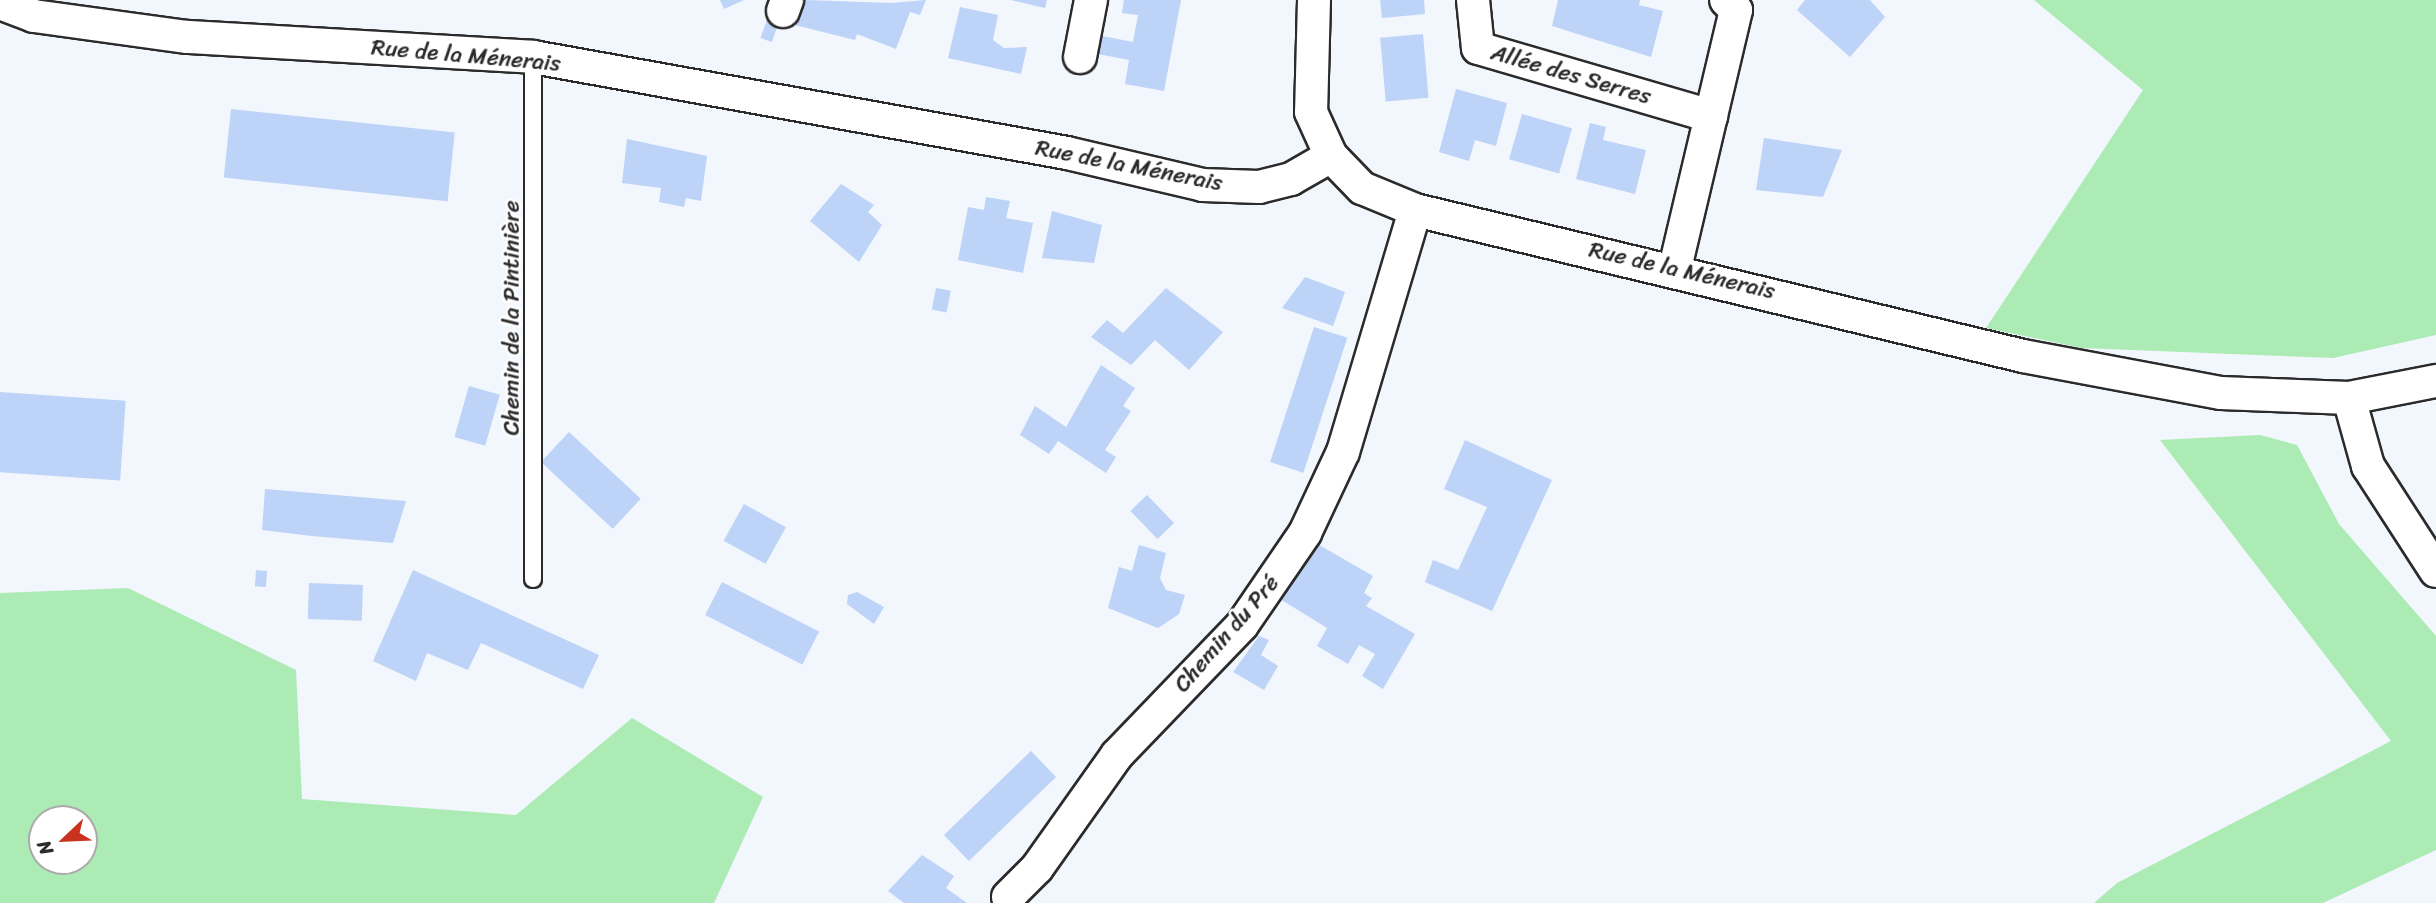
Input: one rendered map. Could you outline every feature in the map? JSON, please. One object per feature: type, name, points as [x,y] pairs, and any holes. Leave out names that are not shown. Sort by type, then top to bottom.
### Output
[{"type":"street","points":[[1080,57],[1091,0]]},
{"type":"street","points":[[1314,0],[1311,112],[1331,156]]},
{"type":"street","name":"Allée des Serres","points":[[1473,0],[1478,48],[1711,116]]},
{"type":"street","points":[[1675,268],[1736,10],[1726,0]]},
{"type":"street","name":"Rue de la Ménerais","points":[[0,3],[34,16],[188,37],[533,57],[1067,153],[1203,185],[1259,187],[1291,179],[1331,156],[1362,188],[1415,210],[1675,268],[2023,356],[2221,393],[2349,398],[2436,380]]},
{"type":"street","name":"Chemin du Pré","points":[[1008,897],[1037,869],[1117,755],[1241,625],[1305,533],[1343,452],[1415,210]]},
{"type":"street","points":[[2349,398],[2368,466],[2436,571]]},
{"type":"lane","name":"Chemin de la Pintinière","points":[[533,57],[533,579]]},
{"type":"green space","points":[[2034,0],[2436,0],[2436,335],[2333,358],[2082,348],[1986,328],[2143,90]]},
{"type":"green space","points":[[2260,435],[2297,445],[2339,524],[2436,636],[2436,850],[2323,903],[2094,903],[2117,883],[2391,741],[2160,440]]},
{"type":"green space","points":[[128,588],[296,670],[302,799],[516,815],[632,718],[763,797],[714,903],[0,903],[0,593]]},
{"type":"building","points":[[720,0],[744,0],[724,9]]},
{"type":"building","points":[[805,0],[891,3],[926,0],[920,15],[910,12],[896,49],[857,34],[855,40],[795,25]]},
{"type":"building","points":[[1011,0],[1047,0],[1045,8]]},
{"type":"building","points":[[1124,0],[1181,0],[1164,91],[1125,84],[1129,60],[1098,54],[1102,36],[1133,42],[1138,15],[1122,13]]},
{"type":"building","points":[[1380,0],[1424,0],[1425,14],[1382,18]]},
{"type":"building","points":[[1558,0],[1640,0],[1639,5],[1663,11],[1651,57],[1552,26]]},
{"type":"building","points":[[1805,0],[1870,0],[1885,17],[1850,57],[1797,10]]},
{"type":"building","points":[[960,7],[998,15],[993,40],[1004,48],[1027,47],[1021,74],[948,58]]},
{"type":"building","points":[[767,20],[778,24],[772,42],[761,38]]},
{"type":"building","points":[[1423,34],[1429,98],[1386,102],[1380,38]]},
{"type":"building","points":[[1456,89],[1507,103],[1496,146],[1475,140],[1469,161],[1439,152]]},
{"type":"building","points":[[231,109],[455,133],[448,201],[224,178]]},
{"type":"building","points":[[1522,114],[1572,128],[1559,174],[1509,159]]},
{"type":"building","points":[[1590,123],[1606,127],[1603,140],[1646,150],[1635,194],[1576,179]]},
{"type":"building","points":[[1764,138],[1842,150],[1823,197],[1756,190]]},
{"type":"building","points":[[627,139],[707,156],[701,201],[686,198],[684,207],[659,202],[661,188],[622,183]]},
{"type":"building","points":[[841,184],[874,205],[868,212],[882,225],[859,262],[810,221]]},
{"type":"building","points":[[986,197],[1010,201],[1006,218],[1033,223],[1023,273],[958,260],[968,207],[984,210]]},
{"type":"building","points":[[1052,211],[1102,225],[1094,263],[1042,258]]},
{"type":"building","points":[[1305,277],[1345,292],[1333,326],[1282,308]]},
{"type":"building","points":[[936,288],[951,291],[947,312],[932,310]]},
{"type":"building","points":[[1166,288],[1223,332],[1189,370],[1155,340],[1131,365],[1091,337],[1107,320],[1123,333]]},
{"type":"building","points":[[1314,327],[1347,338],[1303,473],[1270,462]]},
{"type":"building","points":[[1101,365],[1135,388],[1123,406],[1131,411],[1105,450],[1116,457],[1106,473],[1058,441],[1049,454],[1020,435],[1035,406],[1066,427]]},
{"type":"building","points":[[469,386],[500,395],[485,446],[454,437]]},
{"type":"building","points":[[0,392],[126,401],[120,481],[0,472]]},
{"type":"building","points":[[569,432],[641,499],[613,529],[541,462]]},
{"type":"building","points":[[1465,440],[1552,480],[1492,611],[1425,582],[1433,560],[1458,570],[1487,507],[1444,489]]},
{"type":"building","points":[[265,489],[406,501],[393,543],[262,530]]},
{"type":"building","points":[[1147,495],[1174,523],[1158,539],[1130,511]]},
{"type":"building","points":[[744,504],[786,527],[766,564],[724,541]]},
{"type":"building","points":[[1314,542],[1373,576],[1364,593],[1372,598],[1366,606],[1415,634],[1383,689],[1362,676],[1375,654],[1359,645],[1348,664],[1317,646],[1327,628],[1280,599]]},
{"type":"building","points":[[1139,545],[1166,553],[1160,578],[1166,590],[1185,595],[1179,614],[1158,628],[1108,608],[1119,567],[1132,571]]},
{"type":"building","points":[[256,570],[267,571],[266,587],[255,586]]},
{"type":"building","points":[[413,570],[599,655],[583,689],[481,643],[468,670],[427,653],[416,681],[373,661]]},
{"type":"building","points":[[722,582],[819,631],[802,664],[705,615]]},
{"type":"building","points":[[309,583],[363,585],[362,621],[308,619]]},
{"type":"building","points":[[857,592],[884,607],[874,624],[847,604],[848,595]]},
{"type":"building","points":[[1259,636],[1269,640],[1261,655],[1278,666],[1264,690],[1233,672]]},
{"type":"building","points":[[1031,751],[1056,777],[969,861],[944,835]]},
{"type":"building","points":[[922,855],[954,876],[946,888],[967,903],[904,903],[888,891]]}]
